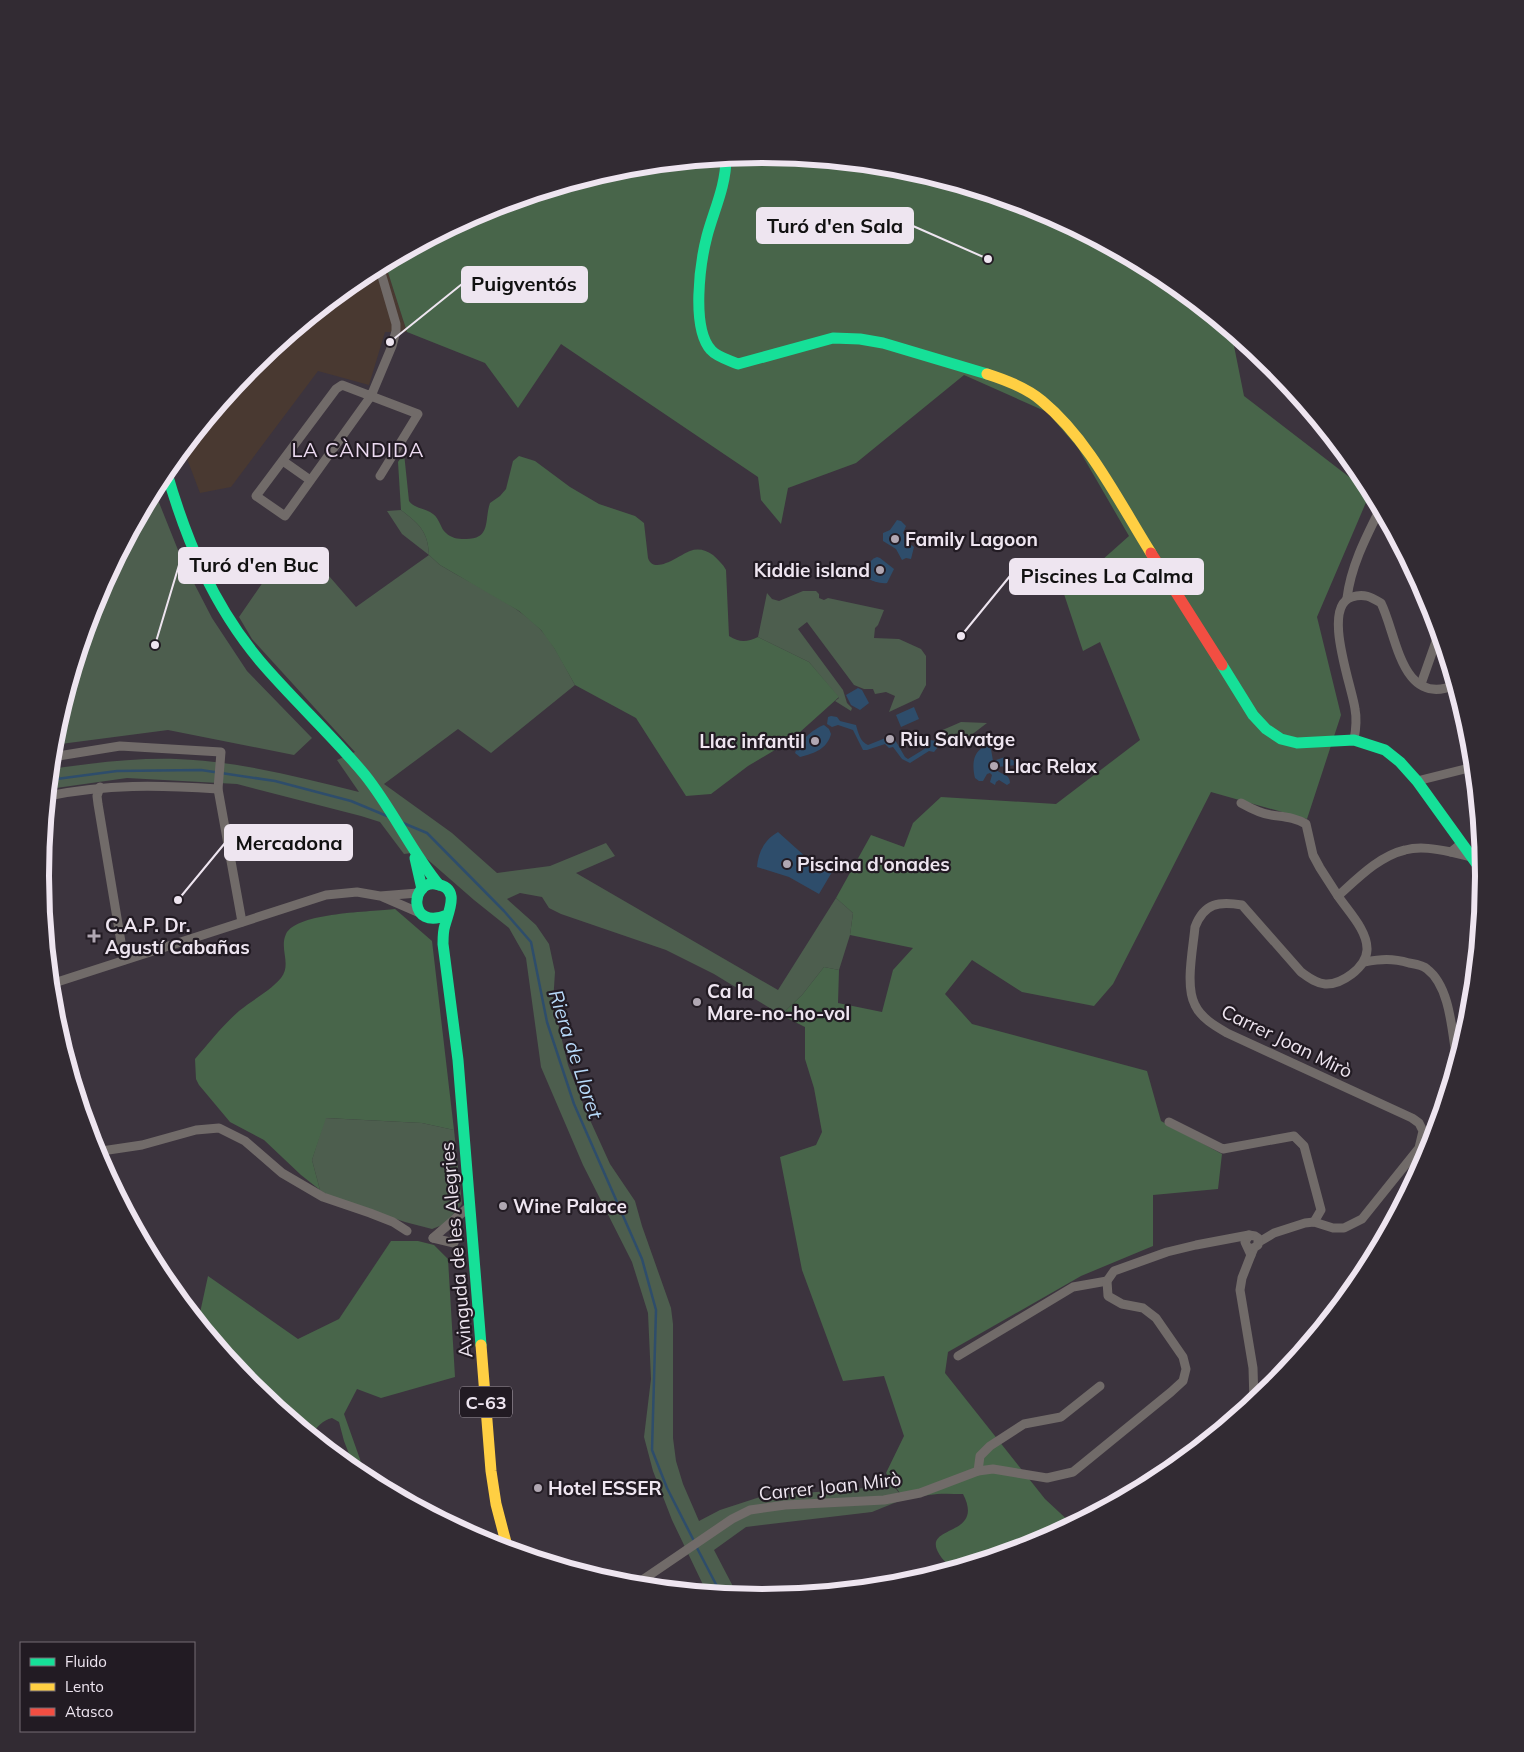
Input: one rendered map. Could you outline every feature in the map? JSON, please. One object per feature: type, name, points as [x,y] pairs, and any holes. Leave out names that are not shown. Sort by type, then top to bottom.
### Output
[{"type":"main road","points":[[725,164],[723,186],[708,229],[700,275],[700,322],[702,336],[710,349],[738,364],[833,338],[860,338],[883,343],[999,378],[1020,387],[1034,396],[1060,418],[1078,437],[1253,715],[1266,730],[1281,739],[1297,743],[1354,740],[1386,750],[1417,781],[1475,861]]},
{"type":"main road","points":[[169,480],[188,544],[213,595],[233,627],[260,661],[354,762],[376,790],[413,851],[439,885]]},
{"type":"main road","points":[[413,851],[420,891],[416,904],[424,916],[441,918],[447,915],[451,909],[452,901],[446,888],[439,885],[427,886],[420,891]]},
{"type":"main road","name":"C-63","points":[[443,946],[447,915]]},
{"type":"main road","name":"C-63","points":[[424,916],[443,946]]},
{"type":"main road","name":"Avinguda de les Alegries","points":[[443,946],[455,1030],[492,1471],[496,1504],[506,1541]]},
{"type":"street","points":[[380,476],[418,414],[371,396],[342,385],[336,389],[256,496],[285,516],[371,396],[392,346],[396,331],[381,273]]},
{"type":"street","points":[[283,461],[310,480]]},
{"type":"street","points":[[1354,740],[1356,710],[1338,637],[1340,607],[1347,598],[1350,578],[1356,560],[1377,514]]},
{"type":"street","points":[[1347,598],[1361,594],[1372,597],[1381,603],[1405,668],[1412,679],[1435,690],[1450,686]]},
{"type":"street","points":[[1421,684],[1436,643]]},
{"type":"street","points":[[59,756],[120,746],[222,752],[218,786],[242,922]]},
{"type":"street","points":[[1417,781],[1467,769]]},
{"type":"street","points":[[54,795],[100,787],[218,786]]},
{"type":"street","points":[[100,787],[97,796],[98,804],[124,960]]},
{"type":"street","points":[[1241,803],[1270,815],[1285,816],[1300,820],[1306,824],[1314,855],[1320,868],[1364,937],[1367,951],[1364,962],[1386,958],[1426,967],[1444,991],[1454,1049]]},
{"type":"street","points":[[1451,852],[1462,842]]},
{"type":"street","points":[[1338,896],[1383,860],[1404,850],[1429,848],[1472,857]]},
{"type":"street","points":[[380,896],[420,891]]},
{"type":"street","points":[[57,982],[326,894],[357,892],[380,896],[424,916]]},
{"type":"street","name":"Carrer Joan Mirò","points":[[643,1579],[732,1519],[750,1510],[785,1505],[884,1500],[920,1493],[978,1471],[993,1469],[1048,1478],[1073,1472],[1171,1392],[1183,1381],[1186,1369],[1183,1357],[1156,1318],[1143,1308],[1122,1304],[1108,1296],[1107,1281],[1114,1271],[1166,1252],[1234,1238],[1252,1244],[1274,1233],[1305,1223],[1314,1222],[1333,1228],[1344,1228],[1362,1219],[1418,1148],[1423,1131],[1419,1123],[1412,1118],[1227,1034],[1203,1017],[1195,1006],[1190,990],[1195,927],[1199,917],[1205,910],[1215,904],[1229,903],[1242,905],[1301,972],[1311,980],[1323,984],[1334,983],[1355,971],[1364,962]]},
{"type":"street","points":[[1169,1122],[1224,1149],[1289,1136],[1294,1136],[1300,1140],[1310,1165],[1321,1210],[1314,1222]]},
{"type":"street","points":[[104,1151],[142,1145],[196,1130],[219,1128],[245,1141],[282,1173],[323,1197],[378,1216],[407,1231]]},
{"type":"street","points":[[457,1217],[454,1244],[433,1238],[457,1217],[470,1206]]},
{"type":"street","points":[[1252,1244],[1240,1290],[1253,1368],[1254,1392]]},
{"type":"street","points":[[958,1356],[1073,1287],[1107,1281]]},
{"type":"street","points":[[978,1471],[980,1456],[990,1446],[1024,1424],[1061,1417],[1100,1386]]},
{"type":"shaded area","points":[[387,269],[407,332],[385,332],[369,385],[318,371],[231,487],[200,493],[186,456],[226,406],[292,340],[328,310]]},
{"type":"green space","points":[[715,164],[809,164],[901,176],[947,187],[1035,217],[1119,258],[1158,283],[1196,310],[1233,341],[1244,396],[1357,483],[1367,499],[1317,617],[1341,715],[1307,819],[1211,792],[1113,984],[1094,1006],[1022,992],[972,960],[945,994],[972,1024],[1147,1071],[1161,1121],[1222,1154],[1218,1189],[1153,1195],[1153,1246],[1081,1276],[948,1352],[945,1373],[1045,1499],[1068,1520],[1035,1535],[948,1565],[939,1553],[936,1543],[940,1536],[957,1527],[965,1520],[968,1510],[963,1494],[937,1494],[904,1499],[886,1473],[904,1436],[884,1376],[843,1381],[802,1270],[780,1157],[816,1145],[822,1132],[814,1088],[805,1059],[805,1027],[781,1015],[802,995],[824,967],[839,970],[838,1003],[882,1012],[893,970],[913,948],[850,935],[853,913],[836,898],[871,835],[904,847],[913,823],[941,797],[1056,804],[1140,740],[1100,642],[1083,651],[1064,594],[1129,536],[1078,448],[1047,412],[964,375],[856,463],[788,488],[781,524],[761,500],[758,477],[561,344],[518,408],[485,363],[407,332],[387,269],[447,236],[489,217],[577,187],[623,176]]},
{"type":"green space","points":[[404,453],[409,501],[414,506],[433,514],[444,531],[455,538],[473,538],[483,533],[490,503],[506,489],[513,461],[519,456],[535,461],[570,487],[599,504],[635,516],[644,523],[648,558],[651,563],[656,565],[662,564],[693,550],[702,550],[710,553],[726,570],[729,636],[744,641],[758,637],[809,662],[839,697],[790,741],[748,766],[711,794],[686,796],[636,718],[575,685],[554,648],[541,630],[519,611],[440,565],[429,555],[427,540],[421,529],[401,510],[398,462]]},
{"type":"green space","points":[[157,498],[182,560],[212,618],[247,671],[312,738],[294,755],[168,730],[61,744],[73,691],[103,603],[122,561]]},
{"type":"green space","points":[[401,510],[421,529],[427,540],[429,555],[402,534],[387,511]]},
{"type":"green space","points":[[285,550],[315,560],[356,607],[429,555],[440,565],[505,602],[529,619],[550,642],[575,685],[491,753],[458,729],[384,784],[452,833],[497,873],[550,866],[606,843],[615,856],[576,873],[778,990],[836,898],[853,913],[850,935],[839,970],[824,967],[802,995],[781,1015],[714,974],[666,950],[561,914],[549,908],[542,897],[520,893],[507,899],[536,925],[549,944],[555,972],[553,1003],[568,1065],[585,1109],[610,1164],[635,1201],[671,1308],[673,1324],[673,1438],[676,1461],[683,1484],[699,1521],[720,1510],[763,1496],[856,1489],[892,1484],[904,1499],[872,1512],[746,1527],[714,1550],[734,1588],[704,1587],[672,1520],[653,1471],[644,1437],[651,1379],[648,1313],[632,1262],[583,1165],[541,1067],[526,958],[509,928],[419,852],[404,854],[380,822],[361,816],[237,784],[127,778],[54,788],[57,768],[113,761],[176,759],[245,766],[359,792],[337,760],[355,752],[252,639],[239,617]]},
{"type":"green space","points":[[803,591],[816,591],[819,594],[819,598],[824,600],[828,598],[884,610],[875,628],[874,638],[899,639],[921,649],[926,656],[926,685],[919,698],[889,712],[895,696],[886,692],[875,694],[873,689],[864,689],[854,685],[807,622],[798,629],[843,690],[847,703],[852,708],[851,711],[835,701],[839,698],[809,662],[758,637],[767,593],[772,599],[779,601]]},
{"type":"green space","points":[[961,722],[987,723],[953,749],[938,732]]},
{"type":"green space","points":[[395,909],[432,941],[454,1130],[422,1123],[326,1118],[312,1160],[320,1190],[264,1140],[230,1122],[199,1085],[196,1079],[195,1059],[233,1017],[281,978],[286,962],[284,940],[286,934],[293,927],[304,921],[336,914]]},
{"type":"green space","points":[[325,1118],[422,1123],[454,1130],[462,1204],[445,1224],[432,1229],[332,1198],[320,1190],[312,1160]]},
{"type":"green space","points":[[391,1241],[418,1241],[434,1245],[448,1259],[455,1377],[381,1398],[357,1389],[344,1414],[363,1467],[351,1458],[339,1422],[332,1418],[326,1420],[314,1431],[258,1380],[200,1314],[208,1276],[298,1339],[339,1319]]},
{"type":"water","name":"Family Lagoon","points":[[897,520],[906,526],[903,533],[914,547],[911,559],[906,558],[902,560],[896,549],[883,541],[883,533],[890,530]]},
{"type":"water","name":"Kiddie island","points":[[877,557],[894,569],[887,583],[876,582],[865,576],[868,565]]},
{"type":"water","points":[[858,688],[862,690],[869,703],[860,710],[851,705],[846,695]]},
{"type":"water","points":[[914,707],[919,719],[901,727],[896,715]]},
{"type":"water","name":"Riu Salvatge","points":[[828,717],[837,717],[840,721],[856,725],[865,744],[868,745],[888,737],[894,738],[908,759],[926,748],[926,744],[930,740],[936,741],[938,747],[934,752],[929,751],[910,763],[902,759],[893,747],[889,748],[885,744],[863,750],[853,730],[838,725],[832,727],[827,724]]},
{"type":"water","name":"Llac infantil","points":[[824,725],[831,734],[823,747],[800,757],[795,753],[807,736],[815,729]]},
{"type":"water","name":"Llac Relax","points":[[987,746],[991,749],[993,761],[1005,757],[1017,762],[1017,765],[997,767],[996,769],[1008,777],[1010,783],[1007,785],[999,780],[995,785],[990,782],[992,775],[990,773],[987,774],[983,781],[975,778],[974,759],[978,751]]},
{"type":"water","name":"Piscina d'onades","points":[[778,832],[807,858],[832,872],[819,894],[789,877],[757,867],[763,847]]},
{"type":"waterway","name":"Riera de Lloret","points":[[56,779],[117,771],[201,770],[275,781],[351,801],[387,816]]},
{"type":"waterway","name":"Riera de Lloret","points":[[403,823],[427,833],[504,911],[531,942],[547,1022],[574,1104],[642,1259],[656,1310],[652,1450],[667,1488],[694,1541]]},
{"type":"waterway","name":"Riera de Lloret","points":[[696,1546],[718,1588]]},
{"type":"traffic: fast","points":[[725,164],[719,198],[707,236],[700,278],[699,311],[701,327],[705,340],[711,350],[738,364],[833,338],[860,339],[883,343],[987,374]]},
{"type":"traffic: fast","points":[[169,480],[183,522],[203,571],[243,640],[286,690],[365,775],[439,885]]},
{"type":"traffic: fast","points":[[1222,665],[1253,715],[1266,729],[1281,739],[1297,743],[1354,740],[1385,750],[1400,762],[1417,781],[1475,861]]},
{"type":"traffic: fast","points":[[415,858],[422,889]]},
{"type":"traffic: fast","points":[[447,915],[434,918],[425,916],[419,911],[417,904],[421,890],[427,885],[435,884],[443,886],[451,894],[443,944],[458,1060],[481,1345]]},
{"type":"traffic: slow","points":[[987,374],[1030,392],[1059,417],[1089,453],[1151,553]]},
{"type":"traffic: slow","points":[[481,1345],[491,1471],[496,1504],[506,1541]]},
{"type":"traffic: jam","points":[[1151,553],[1222,665]]},
{"type":"place","name":"Turó d'en Sala","points":[[988,259]]},
{"type":"place","name":"Puigventós","points":[[390,342]]},
{"type":"place","name":"Family Lagoon","points":[[895,539]]},
{"type":"place","name":"Kiddie island","points":[[880,570]]},
{"type":"place","name":"Piscines La Calma","points":[[961,636]]},
{"type":"place","name":"Turó d'en Buc","points":[[155,645]]},
{"type":"place","name":"Riu Salvatge","points":[[890,739]]},
{"type":"place","name":"Llac infantil","points":[[815,741]]},
{"type":"place","name":"Llac Relax","points":[[994,766]]},
{"type":"place","name":"Piscina d'onades","points":[[787,864]]},
{"type":"place","name":"Mercadona","points":[[178,900]]},
{"type":"place","name":"C.A.P. Dr. Agustí Cabañas","points":[[94,936]]},
{"type":"place","name":"Ca la Mare-no-ho-vol","points":[[697,1002]]},
{"type":"place","name":"Wine Palace","points":[[503,1206]]},
{"type":"place","name":"Hotel ESSER","points":[[538,1488]]},
{"type":"district","name":"LA CÀNDIDA","points":[[358,449]]}]
